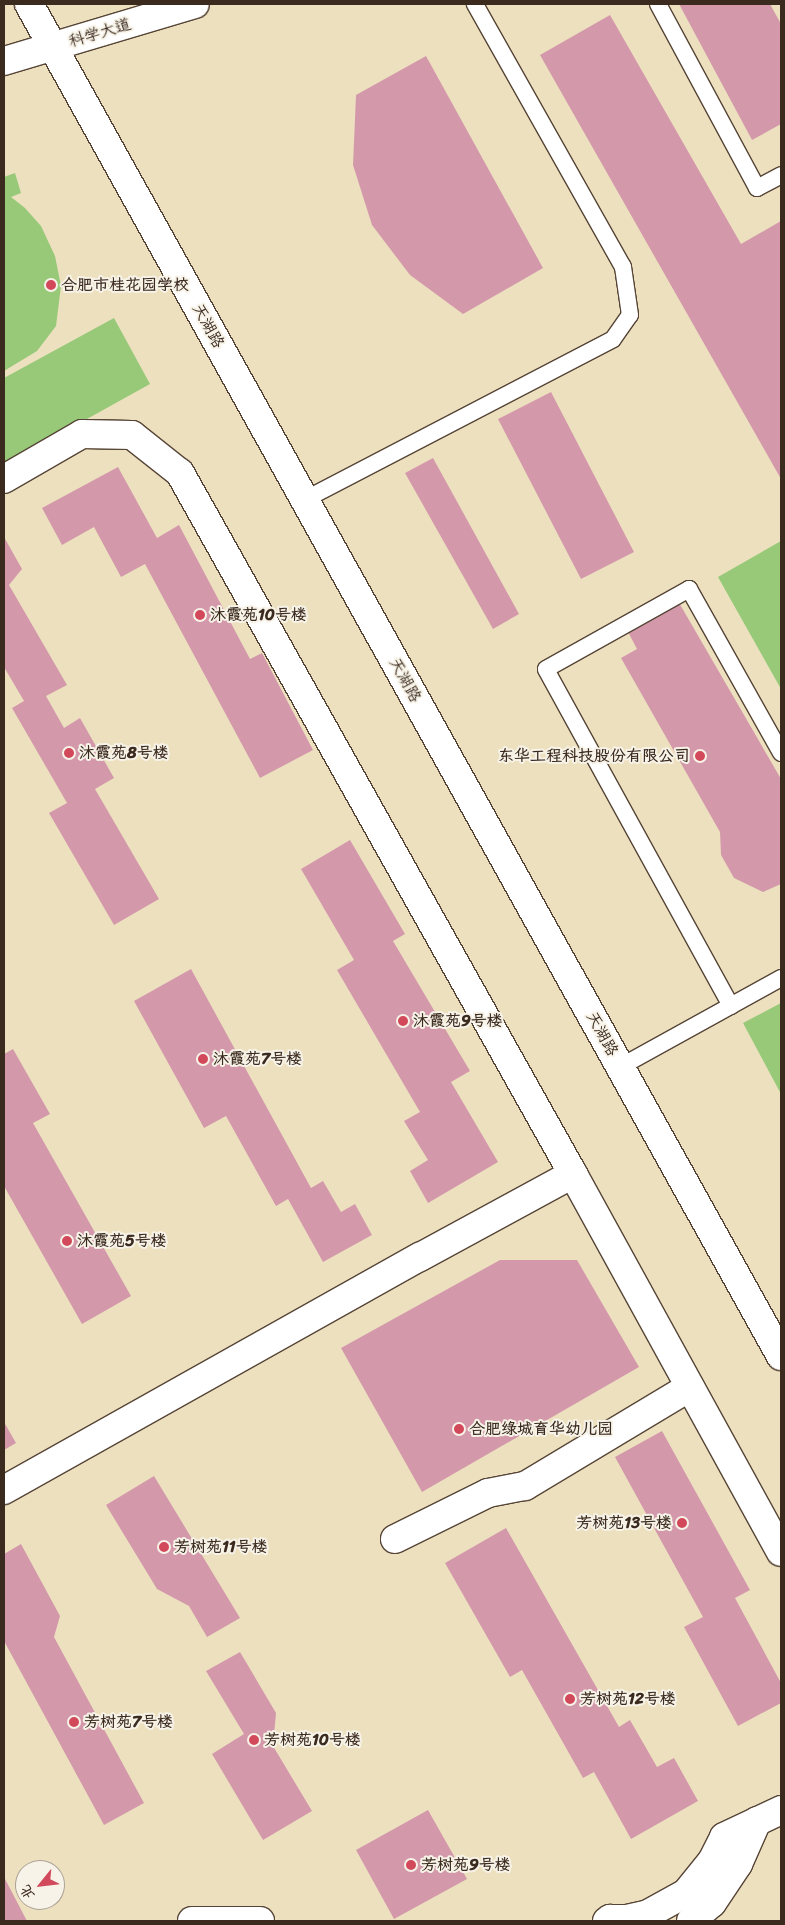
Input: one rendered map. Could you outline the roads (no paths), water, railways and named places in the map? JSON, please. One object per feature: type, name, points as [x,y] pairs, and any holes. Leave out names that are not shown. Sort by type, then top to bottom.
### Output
[{"type":"street","name":"天湖路","points":[[29,4],[781,1356]]},
{"type":"street","name":"科学大道","points":[[4,61],[195,4]]},
{"type":"street","points":[[4,479],[82,434],[132,435],[180,473],[573,1174],[781,1552]]},
{"type":"street","points":[[4,1490],[420,1257],[573,1174]]},
{"type":"street","points":[[395,1539],[488,1493],[525,1486],[690,1387]]},
{"type":"street","points":[[621,1920],[648,1914],[686,1893],[712,1861],[724,1837],[781,1810]]},
{"type":"street","points":[[692,1921],[712,1903],[738,1864],[757,1821]]},
{"type":"street","points":[[192,1921],[260,1921]]},
{"type":"lane","points":[[304,500],[613,338],[630,315],[623,267],[475,4]]},
{"type":"lane","points":[[658,4],[757,188],[781,174]]},
{"type":"lane","points":[[731,1006],[546,669],[689,589],[781,753]]},
{"type":"lane","points":[[620,1067],[781,978]]},
{"type":"place","name":"合肥市桂花园学校","points":[[51,285]]},
{"type":"place","name":"沐霞苑10号楼","points":[[200,615]]},
{"type":"place","name":"沐霞苑8号楼","points":[[69,753]]},
{"type":"place","name":"东华工程科技股份有限公司","points":[[700,756]]},
{"type":"place","name":"沐霞苑9号楼","points":[[403,1021]]},
{"type":"place","name":"沐霞苑7号楼","points":[[203,1059]]},
{"type":"place","name":"沐霞苑5号楼","points":[[67,1241]]},
{"type":"place","name":"合肥绿城育华幼儿园","points":[[459,1429]]},
{"type":"place","name":"芳树苑13号楼","points":[[682,1523]]},
{"type":"place","name":"芳树苑11号楼","points":[[164,1547]]},
{"type":"place","name":"芳树苑12号楼","points":[[570,1699]]},
{"type":"place","name":"芳树苑7号楼","points":[[74,1722]]},
{"type":"place","name":"芳树苑10号楼","points":[[254,1740]]},
{"type":"place","name":"芳树苑9号楼","points":[[411,1865]]}]
